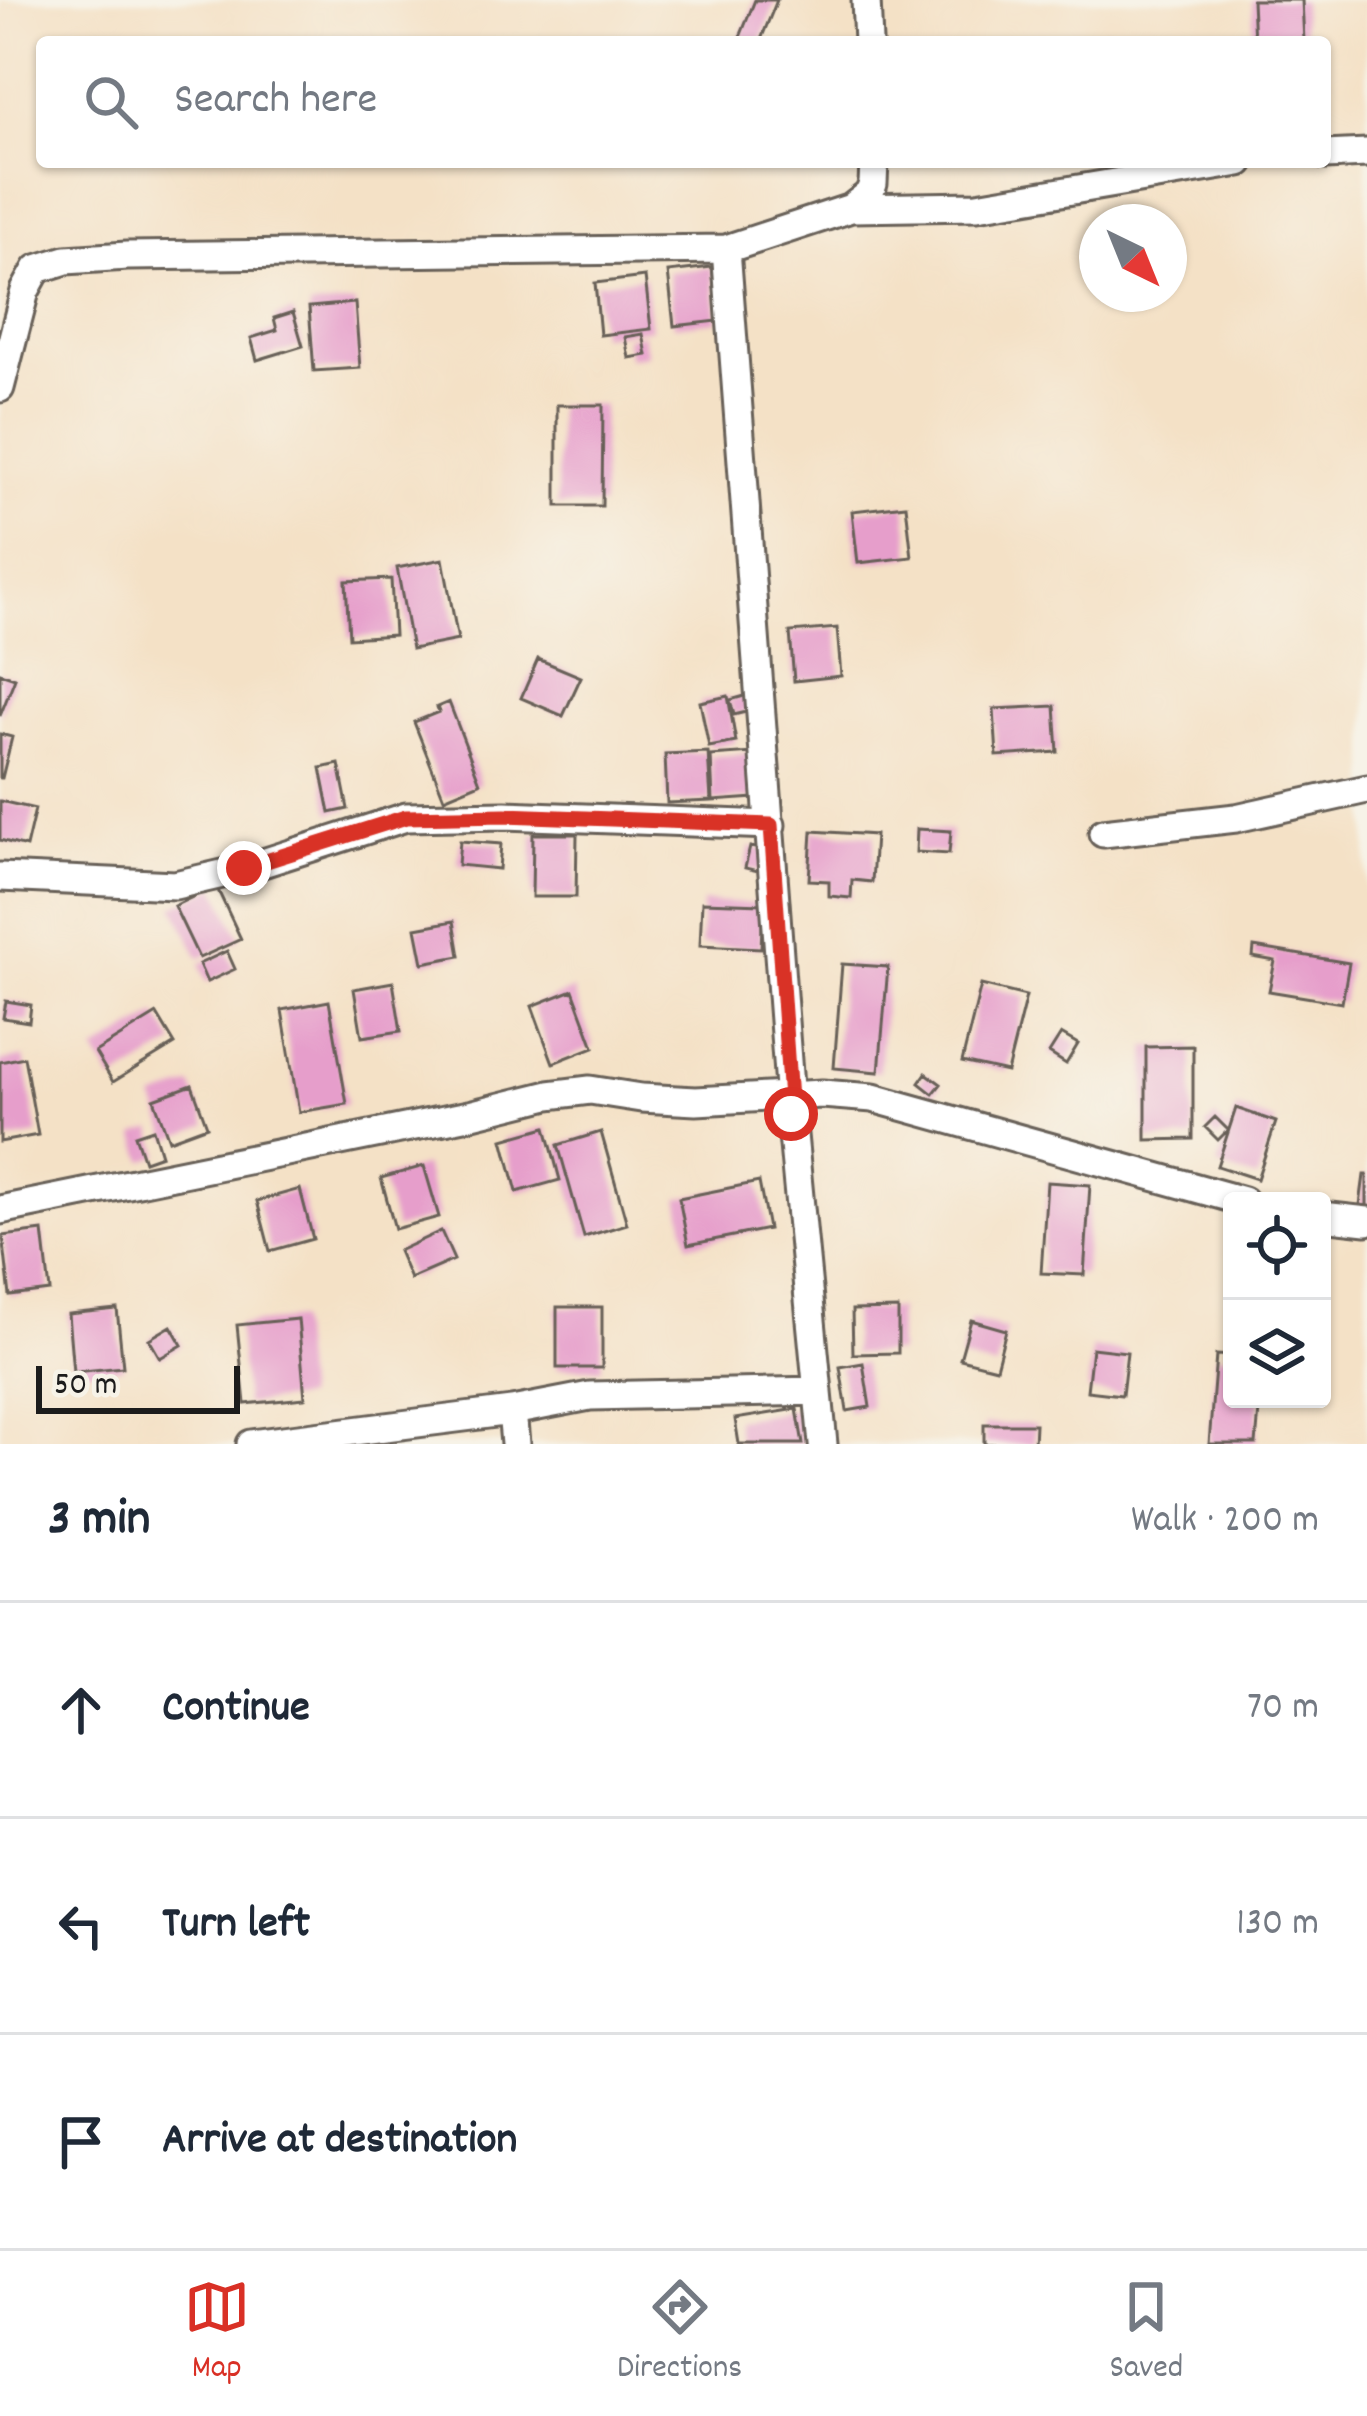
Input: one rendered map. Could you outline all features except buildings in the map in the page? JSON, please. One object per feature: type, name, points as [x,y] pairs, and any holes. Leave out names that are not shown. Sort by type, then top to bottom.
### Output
[{"type":"street","points":[[866,0],[868,36]]},
{"type":"street","points":[[1331,155],[1367,153]]},
{"type":"street","points":[[851,208],[869,194],[874,168]]},
{"type":"street","points":[[0,388],[25,291],[37,269],[66,260],[726,249],[851,208],[977,206],[1204,168]]},
{"type":"street","points":[[726,249],[791,1096],[823,1444]]},
{"type":"street","points":[[1103,833],[1236,818],[1367,789]]},
{"type":"street","points":[[0,877],[175,885],[406,817],[505,815],[771,825]]},
{"type":"street","points":[[0,1210],[590,1090],[696,1101],[822,1094],[873,1098],[1223,1195]]},
{"type":"street","points":[[1331,1217],[1367,1221]]},
{"type":"street","points":[[251,1444],[512,1412],[590,1396],[818,1391]]},
{"type":"street","points":[[512,1412],[515,1444]]},
{"type":"route","points":[[244,868],[406,817],[505,815],[771,825],[791,1114]]}]
